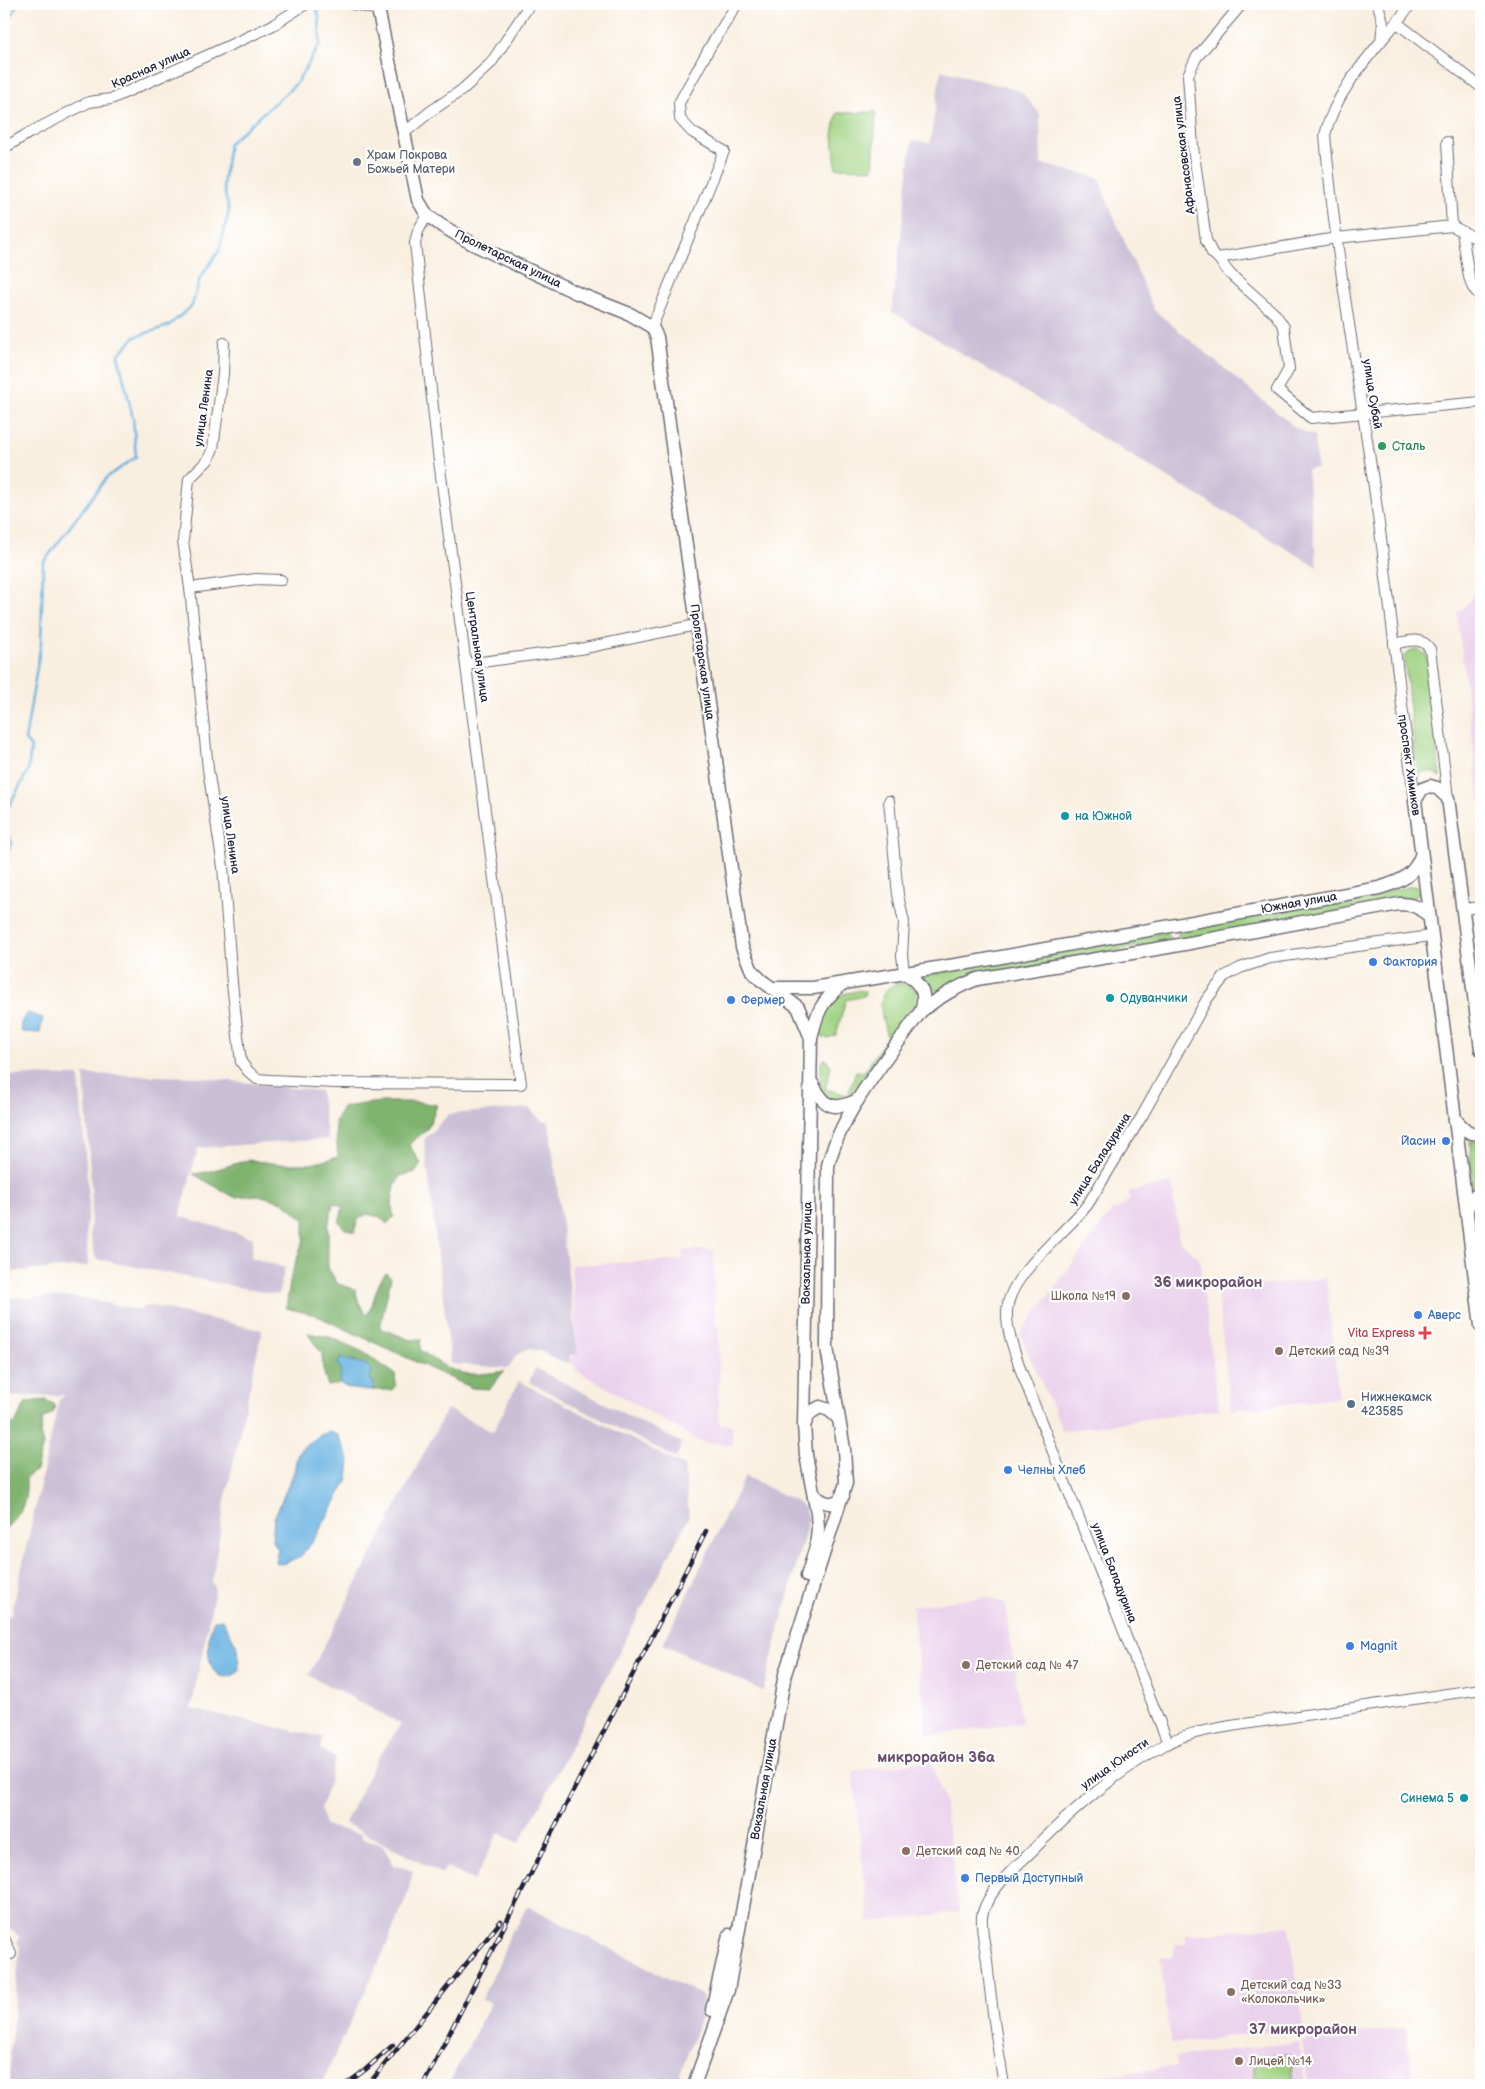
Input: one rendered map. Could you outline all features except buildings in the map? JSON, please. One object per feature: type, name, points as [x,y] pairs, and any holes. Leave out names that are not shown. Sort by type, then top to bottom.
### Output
[{"type":"main road","points":[[378,7],[418,200],[427,215]]},
{"type":"main road","name":"Пролетарская улица","points":[[427,215],[473,244],[577,294],[630,314],[652,327],[657,337],[742,947],[752,971],[771,988],[798,1007],[811,1038]]},
{"type":"main road","points":[[1415,801],[1422,789],[1430,786],[1437,788],[1448,798],[1481,1049]]},
{"type":"main road","name":"проспект Химиков","points":[[1415,801],[1481,1326]]},
{"type":"main road","name":"Южная улица","points":[[904,972],[974,962],[1379,888],[1407,878],[1414,871],[1421,856]]},
{"type":"main road","name":"Южная улица","points":[[921,1011],[936,998],[956,987],[977,980],[1399,904],[1416,906],[1429,916]]},
{"type":"main road","points":[[1164,927],[1168,928],[1173,939],[1168,947]]},
{"type":"main road","points":[[771,988],[813,988],[904,972],[919,984],[923,990],[924,1003],[921,1011]]},
{"type":"main road","name":"Вокзальная улица","points":[[685,2085],[718,1990],[779,1678],[816,1547],[818,1521],[806,1455],[804,1425],[811,1038],[821,1006],[829,995],[842,984]]},
{"type":"main road","name":"Вокзальная улица","points":[[694,2085],[728,1990],[786,1674],[843,1496],[846,1470],[827,1348],[828,1166],[833,1146],[858,1100],[921,1011]]},
{"type":"main road","points":[[811,1081],[820,1099],[830,1106],[844,1106],[858,1100]]},
{"type":"main road","points":[[1455,1120],[1466,1131],[1473,1134],[1481,1133]]},
{"type":"main road","points":[[1466,1212],[1471,1199],[1481,1192]]},
{"type":"main road","points":[[804,1425],[810,1413],[820,1407],[829,1410],[838,1418]]},
{"type":"main road","points":[[814,1496],[830,1504],[834,1504],[843,1496]]},
{"type":"street","name":"Красная улица","points":[[4,148],[89,102],[111,99],[273,25],[306,4]]},
{"type":"street","points":[[352,4],[378,7]]},
{"type":"street","points":[[404,134],[431,111],[462,90],[491,63],[530,4]]},
{"type":"street","points":[[652,327],[724,151],[692,132],[680,119],[679,103],[710,47],[737,4]]},
{"type":"street","name":"Афанасовская улица","points":[[1242,4],[1196,58],[1188,75],[1193,147],[1206,240],[1212,253],[1230,274],[1276,315],[1284,327],[1290,369],[1277,390],[1311,418],[1362,415]]},
{"type":"street","points":[[1378,4],[1383,23],[1380,42]]},
{"type":"street","name":"улица Субай","points":[[1394,644],[1378,517],[1336,238],[1325,135],[1329,118],[1356,73],[1411,4]]},
{"type":"street","points":[[1397,23],[1481,87]]},
{"type":"street","points":[[1447,142],[1452,226]]},
{"type":"street","name":"Центральная улица","points":[[427,215],[418,231],[416,243],[438,454],[521,1084]]},
{"type":"street","points":[[1218,258],[1336,238],[1452,226],[1481,241]]},
{"type":"street","points":[[1462,232],[1469,277],[1473,288],[1481,297]]},
{"type":"street","name":"улица Ленина","points":[[224,342],[223,374],[213,448],[208,460],[189,480],[183,541],[190,588],[208,769],[222,867],[241,1062],[257,1079],[336,1083],[521,1084]]},
{"type":"street","points":[[1362,415],[1481,402]]},
{"type":"street","points":[[190,588],[256,579],[281,580]]},
{"type":"street","points":[[466,664],[580,649],[696,625]]},
{"type":"street","points":[[1394,644],[1418,640],[1426,643],[1430,649],[1448,798]]},
{"type":"street","name":"проспект Химиков","points":[[1394,644],[1415,801]]},
{"type":"street","points":[[889,801],[898,895],[904,922],[902,955],[904,972]]},
{"type":"street","points":[[1463,909],[1481,907]]},
{"type":"street","name":"улица Баладурина","points":[[1168,1743],[1021,1371],[1009,1332],[1007,1309],[1010,1296],[1024,1272],[1079,1217],[1088,1204],[1142,1116],[1207,999],[1225,976],[1240,968],[1270,958],[1432,936]]},
{"type":"street","name":"улица Юности","points":[[1004,2085],[982,1923],[985,1906],[1009,1872],[1062,1819],[1087,1798],[1168,1743],[1202,1732],[1231,1726],[1481,1689]]},
{"type":"street","points":[[4,1938],[11,1954]]},
{"type":"shaded area","points":[[941,70],[1021,91],[1040,114],[1041,164],[1100,178],[1103,191],[1154,310],[1297,429],[1314,436],[1317,468],[1307,470],[1317,567],[892,312],[912,140],[930,143]]},
{"type":"shaded area","points":[[1481,583],[1481,807],[1457,613],[1466,606]]},
{"type":"shaded area","points":[[84,1074],[196,1077],[320,1091],[328,1139],[198,1148],[180,1216],[253,1238],[251,1257],[285,1268],[278,1295],[96,1259],[90,1234],[92,1203]]},
{"type":"shaded area","points":[[4,1075],[79,1076],[89,1205],[86,1226],[88,1266],[4,1272]]},
{"type":"shaded area","points":[[529,1108],[542,1121],[549,1121],[578,1355],[570,1355],[570,1363],[556,1360],[543,1351],[528,1349],[516,1355],[509,1368],[451,1364],[424,1140],[449,1114]]},
{"type":"shaded area","name":"Школа №19","points":[[1172,1183],[1179,1240],[1199,1258],[1219,1409],[1063,1431],[1020,1334],[1114,1208],[1116,1211],[1129,1200],[1129,1192]]},
{"type":"shaded area","points":[[684,1250],[714,1250],[715,1326],[719,1327],[719,1424],[732,1425],[732,1445],[701,1442],[576,1370],[571,1361],[572,1357],[578,1354],[571,1265],[682,1260]]},
{"type":"shaded area","name":"Детский сад №39","points":[[1326,1278],[1339,1398],[1231,1410],[1217,1291]]},
{"type":"shaded area","points":[[76,1297],[142,1311],[143,1307],[152,1306],[262,1330],[225,1501],[212,1581],[215,1589],[191,1709],[322,1737],[320,1749],[336,1758],[321,1809],[325,1826],[361,1834],[363,1839],[382,1845],[394,1865],[413,1871],[408,1893],[385,1949],[321,2085],[10,2085],[10,2053],[20,1945],[17,1944],[19,1936],[6,1926],[10,1911],[4,1910],[4,1617],[11,1616],[59,1400],[65,1395],[4,1397],[4,1298]]},
{"type":"shaded area","points":[[535,1368],[682,1443],[676,1458],[529,1382]]},
{"type":"shaded area","points":[[519,1381],[684,1466],[689,1517],[519,1843],[498,1833],[474,1881],[446,1867],[442,1874],[345,1823],[376,1761],[401,1724],[309,1675],[447,1409],[493,1432]]},
{"type":"shaded area","points":[[745,1476],[797,1502],[805,1508],[808,1521],[763,1691],[663,1644]]},
{"type":"shaded area","name":"Детский сад № 47","points":[[986,1597],[1005,1603],[1022,1723],[927,1736],[912,1606]]},
{"type":"shaded area","name":"Детский сад № 40","points":[[930,1761],[943,1794],[959,1912],[869,1922],[853,1771]]},
{"type":"shaded area","points":[[527,1906],[703,1996],[700,2020],[677,2085],[448,2085],[491,2003],[482,2000],[487,1986],[499,1964],[511,1931],[516,1928]]},
{"type":"shaded area","name":"Детский сад №33 «Колокольчик»","points":[[1290,1926],[1303,2027],[1171,2044],[1160,1957],[1173,1956],[1176,1945],[1186,1943],[1186,1935]]},
{"type":"shaded area","points":[[1406,2028],[1414,2085],[1308,2085],[1302,2041]]},
{"type":"shaded area","name":"Лицей №14","points":[[1299,2042],[1305,2085],[1041,2085],[1177,2066],[1176,2056]]},
{"type":"green space","points":[[876,112],[873,169],[836,168],[833,135],[837,113]]},
{"type":"green space","points":[[1413,649],[1419,650],[1427,656],[1440,777],[1428,771],[1420,774],[1418,781],[1404,656]]},
{"type":"green space","points":[[1414,886],[1420,890],[1417,895],[1412,897],[1179,942],[1178,931]]},
{"type":"green space","points":[[1166,932],[1170,938],[1166,941],[1006,973],[931,1000],[930,989],[922,976]]},
{"type":"green space","points":[[899,983],[906,983],[916,990],[918,1003],[867,1079],[852,1097],[847,1100],[828,1100],[820,1091],[821,1062],[824,1059],[827,1060],[831,1066],[825,1089],[848,1095],[856,1071],[864,1072],[887,1037],[881,1014],[882,998],[885,991]]},
{"type":"green space","points":[[860,990],[865,992],[864,996],[846,1000],[836,1035],[828,1038],[823,1037],[821,1026],[823,1015],[829,1005],[839,996]]},
{"type":"green space","points":[[379,1102],[419,1102],[437,1105],[428,1128],[409,1145],[421,1164],[416,1172],[400,1176],[393,1196],[392,1207],[394,1217],[387,1224],[380,1217],[367,1214],[358,1219],[355,1232],[345,1229],[339,1222],[343,1207],[333,1203],[328,1227],[328,1268],[338,1284],[355,1289],[359,1303],[367,1315],[379,1283],[386,1273],[391,1278],[380,1328],[411,1340],[421,1339],[420,1350],[459,1372],[478,1374],[504,1371],[490,1389],[472,1388],[315,1315],[286,1308],[291,1276],[304,1239],[304,1220],[283,1202],[258,1195],[234,1197],[193,1174],[207,1172],[248,1160],[279,1164],[311,1164],[338,1157],[335,1121],[343,1107]]},
{"type":"green space","points":[[1481,1141],[1481,1188],[1472,1192],[1470,1142]]},
{"type":"green space","points":[[307,1333],[330,1337],[363,1352],[395,1374],[396,1385],[392,1390],[373,1390],[374,1384],[370,1378],[372,1370],[353,1360],[338,1363],[341,1371],[340,1383],[328,1386],[323,1370],[322,1354]]},
{"type":"green space","points":[[46,1400],[55,1405],[53,1413],[43,1419],[40,1434],[43,1445],[36,1470],[26,1478],[26,1494],[20,1512],[4,1530],[4,1423],[15,1424],[26,1402]]},
{"type":"green space","points":[[1291,2054],[1294,2085],[1255,2085],[1253,2058]]},
{"type":"water","points":[[28,1013],[43,1018],[40,1033],[22,1032],[22,1022]]},
{"type":"water","points":[[341,1357],[361,1363],[372,1370],[370,1378],[374,1384],[373,1390],[351,1389],[340,1383],[341,1371],[338,1363]]},
{"type":"water","points":[[329,1432],[338,1435],[350,1461],[348,1479],[317,1535],[301,1556],[282,1564],[275,1562],[278,1549],[272,1541],[274,1518],[294,1472],[297,1456],[301,1449],[320,1435]]},
{"type":"water","points":[[222,1619],[238,1648],[239,1672],[228,1677],[219,1676],[210,1661],[209,1640],[211,1629],[214,1620]]},
{"type":"waterway","points":[[4,33],[17,4]]},
{"type":"waterway","points":[[4,815],[28,771],[31,747],[25,740],[41,643],[43,563],[107,477],[136,457],[133,418],[118,355],[135,337],[168,326],[192,306],[200,278],[219,251],[229,211],[223,185],[229,143],[296,84],[320,44],[319,17],[316,6]]},
{"type":"waterway","points":[[4,829],[12,842],[4,861]]},
{"type":"waterway","points":[[4,876],[7,880],[4,918]]},
{"type":"railway","points":[[423,2085],[706,1531]]},
{"type":"railway","points":[[368,2085],[501,1921]]},
{"type":"railway","points":[[345,2085],[393,2045]]},
{"type":"place","name":"Храм Покрова Божьей Матери","points":[[357,162]]},
{"type":"place","name":"Сталь","points":[[1382,446]]},
{"type":"place","name":"на Южной","points":[[1065,816]]},
{"type":"place","name":"Фактория","points":[[1373,962]]},
{"type":"place","name":"Одуванчики","points":[[1110,998]]},
{"type":"place","name":"Фермер","points":[[731,1000]]},
{"type":"place","name":"Йасин","points":[[1446,1141]]},
{"type":"place","name":"Школа №19","points":[[1126,1296]]},
{"type":"place","name":"Аверс","points":[[1418,1315]]},
{"type":"place","name":"Vita Express","points":[[1425,1333]]},
{"type":"place","name":"Детский сад №39","points":[[1279,1351]]},
{"type":"place","name":"Нижнекамск 423585","points":[[1351,1404]]},
{"type":"place","name":"Челны Хлеб","points":[[1008,1470]]},
{"type":"place","name":"Magnit","points":[[1350,1646]]},
{"type":"place","name":"Детский сад № 47","points":[[966,1665]]},
{"type":"place","name":"Синема 5","points":[[1464,1798]]},
{"type":"place","name":"Детский сад № 40","points":[[906,1851]]},
{"type":"place","name":"Первый Доступный","points":[[965,1878]]},
{"type":"place","name":"Детский сад №33 «Колокольчик»","points":[[1231,1992]]},
{"type":"place","name":"Лицей №14","points":[[1239,2061]]},
{"type":"district","name":"36 микрорайон","points":[[1208,1282]]},
{"type":"district","name":"микрорайон 36а","points":[[936,1757]]},
{"type":"district","name":"37 микрорайон","points":[[1303,2029]]}]
